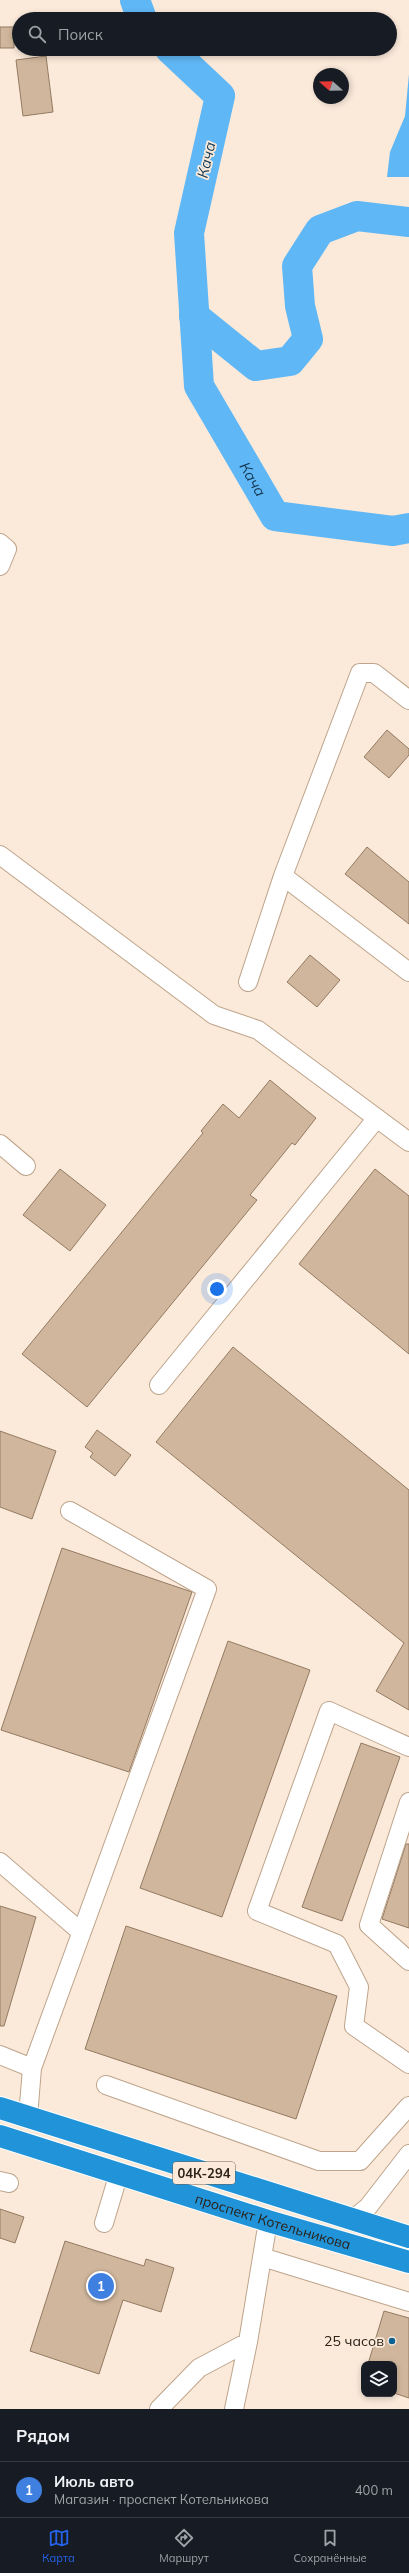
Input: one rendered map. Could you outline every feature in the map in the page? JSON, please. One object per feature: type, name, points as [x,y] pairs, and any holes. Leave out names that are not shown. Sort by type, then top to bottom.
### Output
[{"type":"highway","name":"проспект Котельникова","points":[[0,2108],[409,2237]]},
{"type":"highway","name":"проспект Котельникова","points":[[0,2136],[268,2221],[409,2262]]},
{"type":"street","points":[[0,543],[7,548],[0,566]]},
{"type":"street","points":[[248,982],[283,876],[360,673],[374,673],[409,700]]},
{"type":"street","points":[[0,855],[214,1015],[258,1030],[409,1142]]},
{"type":"street","points":[[283,876],[409,972]]},
{"type":"street","points":[[159,1385],[377,1118]]},
{"type":"street","points":[[0,1144],[26,1166]]},
{"type":"street","points":[[28,2117],[32,2068],[207,1589],[70,1511]]},
{"type":"street","points":[[409,1747],[329,1711],[257,1911],[336,1944],[359,1987],[354,2026],[409,2064]]},
{"type":"street","points":[[409,1802],[369,1925],[409,1961]]},
{"type":"street","points":[[0,1862],[81,1932]]},
{"type":"street","points":[[0,2055],[32,2068]]},
{"type":"street","points":[[106,2084],[319,2161],[360,2161],[409,2106]]},
{"type":"street","points":[[352,2220],[368,2208],[409,2154]]},
{"type":"street","points":[[104,2223],[118,2173]]},
{"type":"street","points":[[234,2409],[248,2342],[268,2221]]},
{"type":"street","points":[[262,2257],[409,2302]]},
{"type":"street","points":[[160,2409],[199,2368],[248,2342]]},
{"type":"water","points":[[409,74],[409,177],[387,177],[390,152],[405,116]]},
{"type":"building","points":[[0,27],[12,27],[12,48],[0,48]]},
{"type":"building","points":[[46,56],[53,112],[23,116],[16,60]]},
{"type":"building","points":[[387,730],[409,749],[409,755],[389,778],[364,757]]},
{"type":"building","points":[[367,847],[409,882],[409,924],[345,874]]},
{"type":"building","points":[[310,955],[340,980],[317,1007],[287,982]]},
{"type":"building","points":[[270,1080],[316,1118],[295,1145],[292,1143],[250,1195],[257,1200],[87,1407],[22,1354],[203,1133],[201,1131],[223,1104],[239,1118]]},
{"type":"building","points":[[60,1169],[106,1205],[70,1251],[23,1215]]},
{"type":"building","points":[[375,1169],[409,1196],[409,1354],[299,1264]]},
{"type":"building","points":[[233,1347],[409,1490],[409,1710],[376,1691],[404,1643],[156,1442]]},
{"type":"building","points":[[97,1430],[131,1455],[115,1476],[90,1457],[93,1453],[85,1447]]},
{"type":"building","points":[[0,1431],[56,1451],[32,1519],[0,1507]]},
{"type":"building","points":[[62,1548],[192,1592],[129,1772],[1,1730]]},
{"type":"building","points":[[228,1641],[310,1670],[222,1917],[140,1888]]},
{"type":"building","points":[[361,1743],[400,1757],[342,1921],[302,1907]]},
{"type":"building","points":[[406,1844],[409,1844],[409,1928],[382,1919]]},
{"type":"building","points":[[0,1906],[36,1917],[4,2026],[0,2026]]},
{"type":"building","points":[[126,1926],[337,1996],[296,2119],[85,2049]]},
{"type":"building","points":[[0,2209],[24,2217],[15,2243],[0,2238]]},
{"type":"building","points":[[65,2241],[144,2266],[146,2259],[174,2268],[161,2312],[123,2300],[99,2374],[30,2351]]},
{"type":"building","name":"25 часов","points":[[384,2311],[409,2318],[409,2398],[397,2394],[397,2361],[369,2361]]},
{"type":"waterway","name":"Кача","points":[[135,0],[139,12]]},
{"type":"waterway","name":"Кача","points":[[177,56],[220,96],[189,233],[199,386],[275,516],[393,531],[409,528]]},
{"type":"waterway","name":"Кача","points":[[194,316],[256,366],[290,361],[308,339],[300,306],[297,266],[320,230],[357,216],[409,222]]},
{"type":"place","name":"Июль авто","points":[[101,2286]]},
{"type":"place","name":"25 часов","points":[[392,2341]]}]
